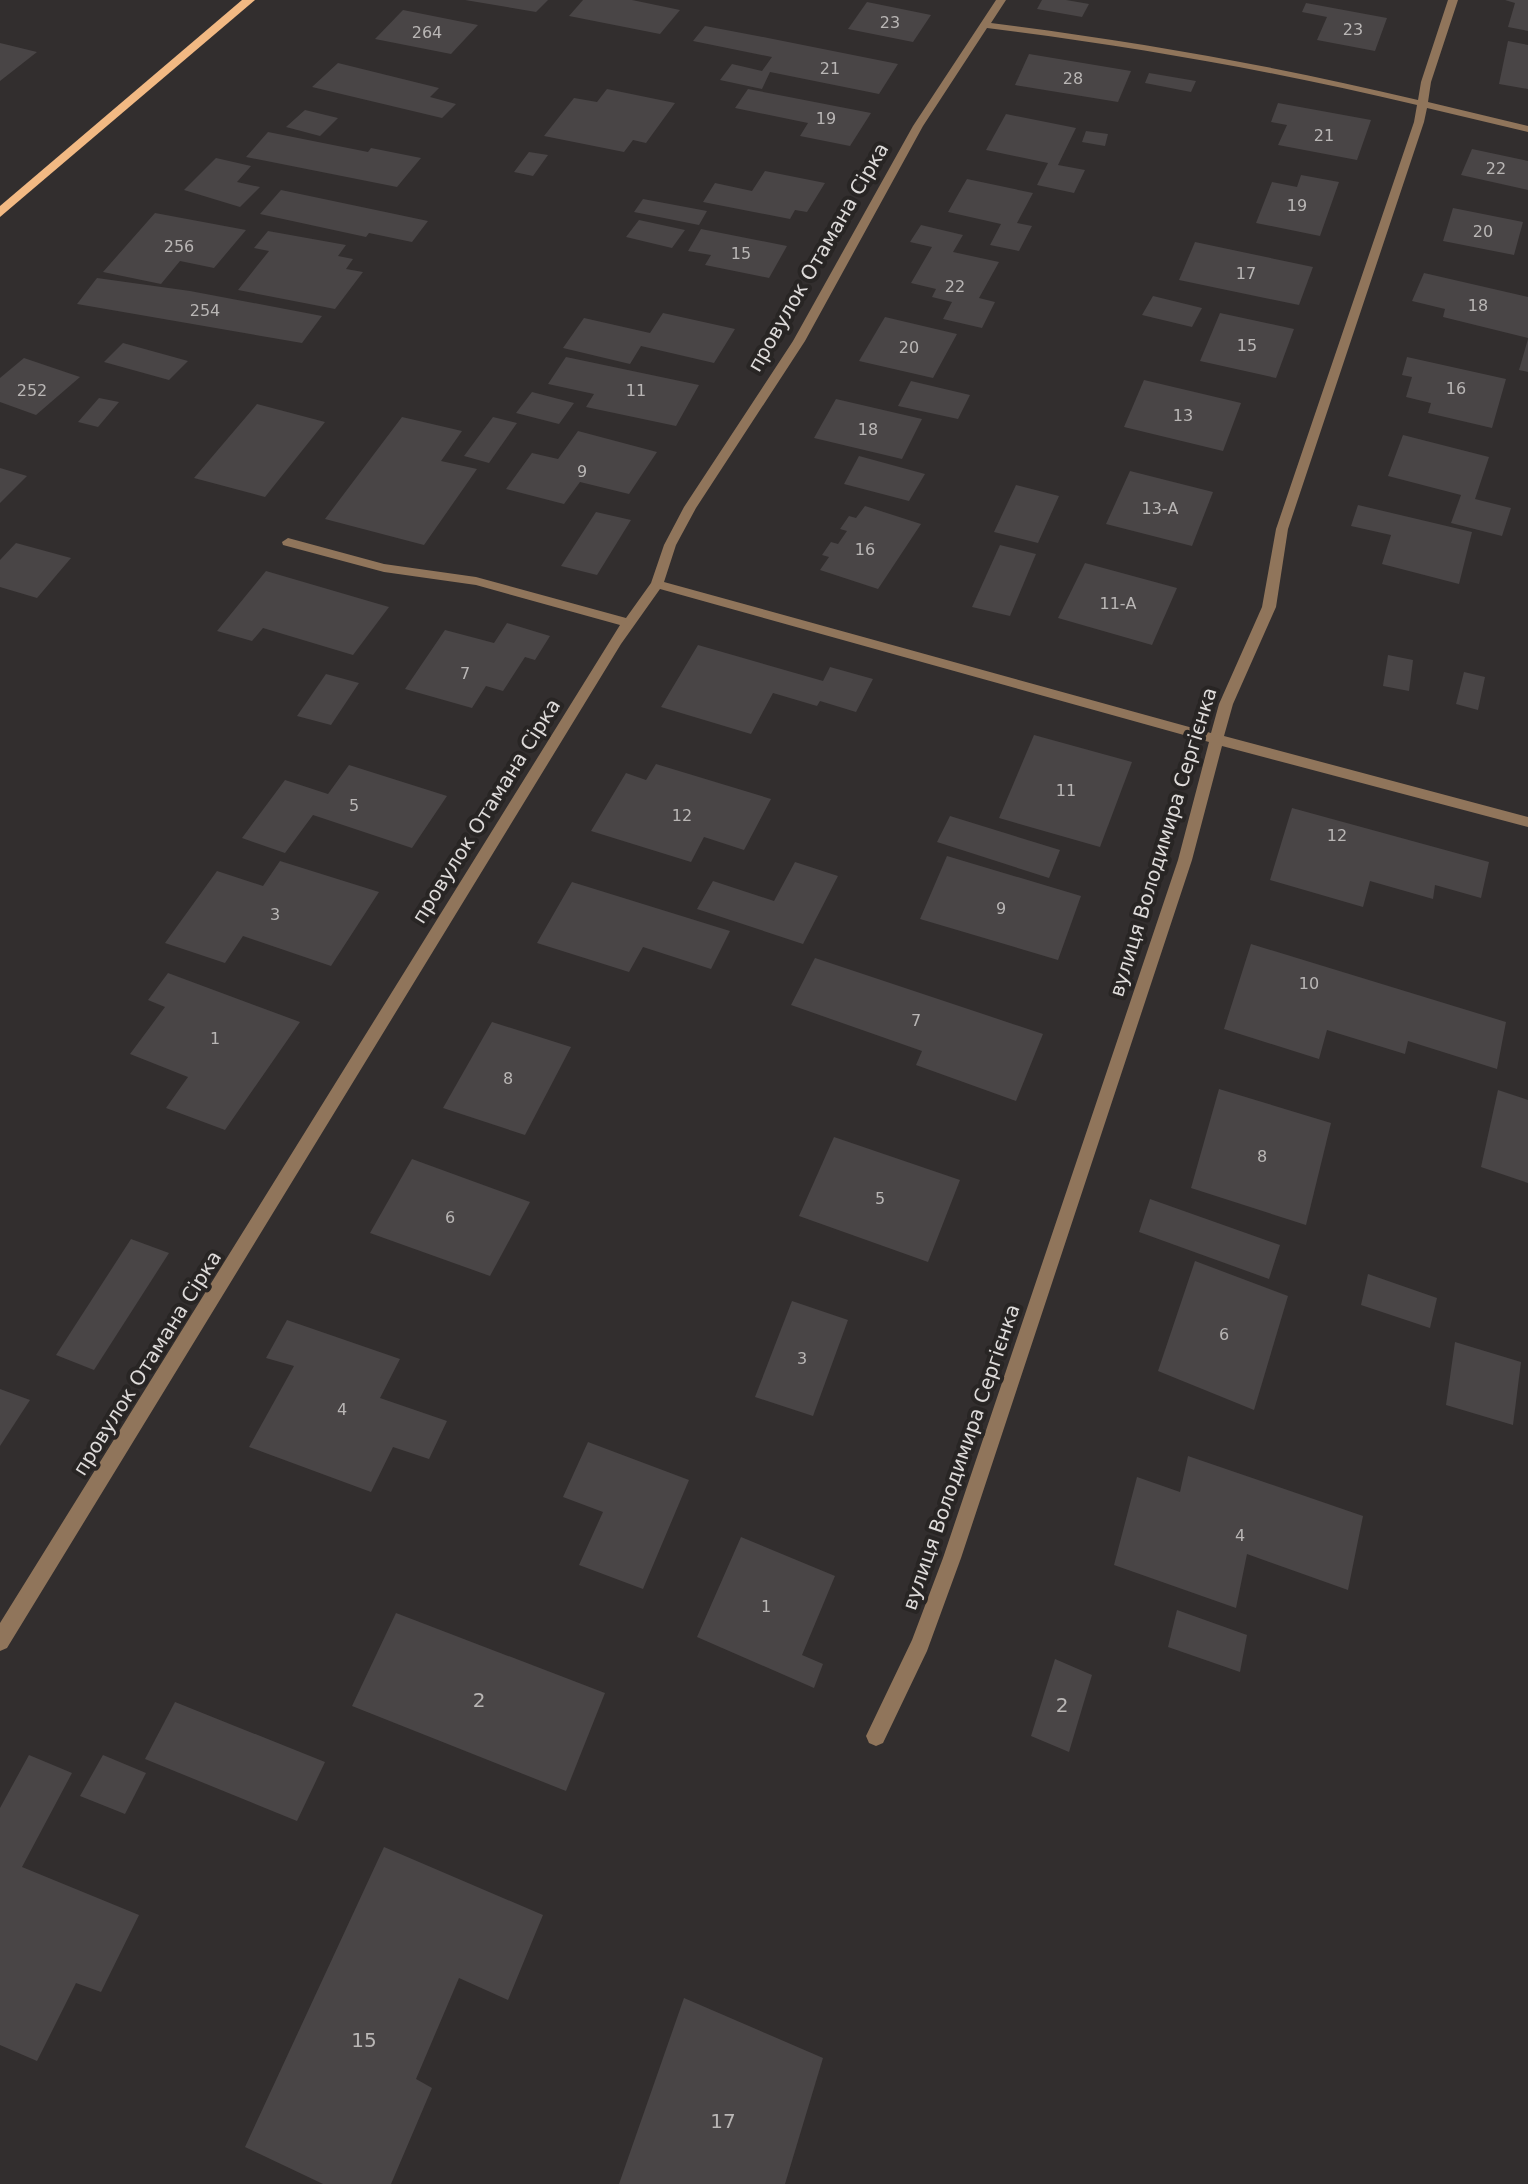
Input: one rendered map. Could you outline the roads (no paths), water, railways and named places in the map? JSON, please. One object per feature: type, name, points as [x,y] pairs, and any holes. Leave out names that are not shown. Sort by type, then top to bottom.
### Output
[{"type":"main road","points":[[0,213],[249,0]]},
{"type":"street","name":"провулок Отамана Сірка","points":[[0,1641],[629,623],[657,584],[670,545],[690,507],[799,341],[918,126],[1001,0]]},
{"type":"street","name":"вулиця Володимира Сергієнка","points":[[876,1736],[920,1644],[952,1558],[1180,875],[1226,704],[1269,607],[1282,529],[1422,105],[1453,0]]},
{"type":"street","points":[[986,25],[1253,67],[1528,129]]},
{"type":"street","points":[[288,542],[384,568],[476,581],[629,623]]},
{"type":"street","points":[[657,584],[1528,822]]}]
